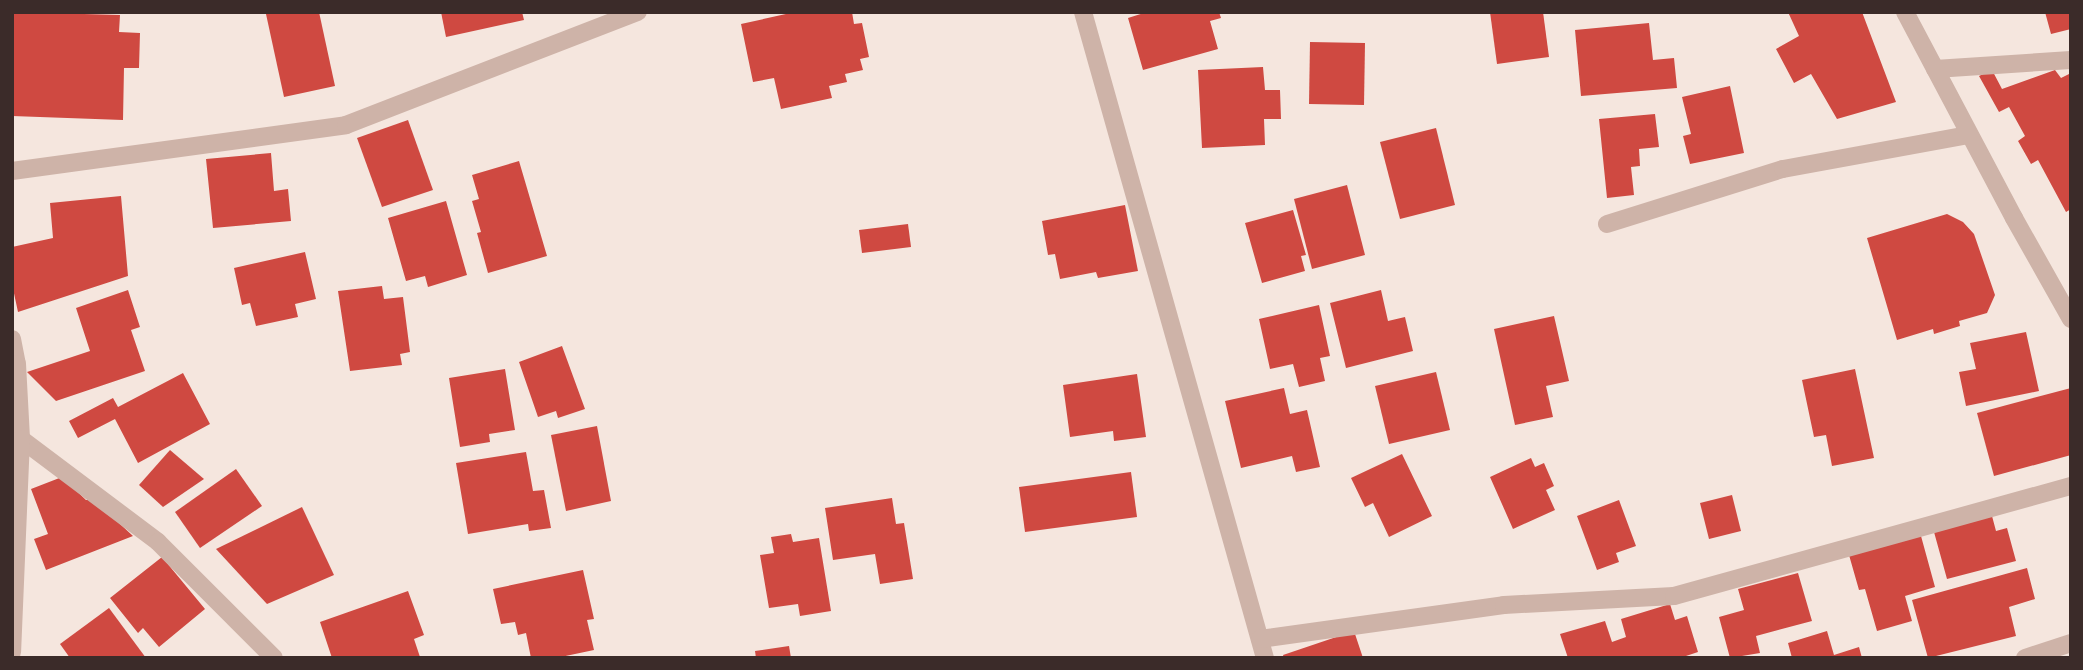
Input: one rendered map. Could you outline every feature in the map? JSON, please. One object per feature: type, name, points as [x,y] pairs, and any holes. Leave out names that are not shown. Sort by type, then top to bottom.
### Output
[{"type":"street","points":[[12,171],[346,125],[638,12]]},
{"type":"street","points":[[1083,12],[1265,658]]},
{"type":"street","points":[[1905,12],[1969,135],[2071,319]]},
{"type":"street","points":[[1935,69],[2071,60]]},
{"type":"street","points":[[1607,224],[1783,169],[1969,135]]},
{"type":"street","points":[[12,339],[21,439],[12,652]]},
{"type":"street","points":[[21,439],[158,542],[274,658]]},
{"type":"street","points":[[1260,639],[1504,605],[1674,596],[2071,486]]},
{"type":"street","points":[[2025,658],[2071,643]]},
{"type":"building","points":[[12,12],[120,15],[119,32],[140,33],[139,68],[124,68],[123,120],[12,116]]},
{"type":"building","points":[[319,12],[335,86],[284,97],[266,14]]},
{"type":"building","points":[[441,12],[522,12],[524,20],[446,37]]},
{"type":"building","points":[[795,12],[852,12],[854,24],[862,23],[869,57],[860,59],[863,70],[845,74],[847,82],[829,86],[832,98],[781,109],[774,78],[753,82],[741,24]]},
{"type":"building","points":[[1147,12],[1219,12],[1221,18],[1210,21],[1218,49],[1143,70],[1128,18]]},
{"type":"building","points":[[1490,12],[1543,12],[1549,57],[1497,64]]},
{"type":"building","points":[[1788,12],[1862,12],[1896,102],[1837,119],[1811,74],[1794,83],[1776,49],[1799,36]]},
{"type":"building","points":[[2045,12],[2071,12],[2071,29],[2051,34]]},
{"type":"building","points":[[1649,23],[1653,60],[1674,58],[1677,88],[1581,96],[1575,30]]},
{"type":"building","points":[[1310,42],[1365,43],[1364,105],[1309,104]]},
{"type":"building","points":[[1263,67],[1265,90],[1280,90],[1281,119],[1264,119],[1265,145],[1202,148],[1198,70]]},
{"type":"building","points":[[1992,70],[2002,89],[2055,70],[2061,78],[2071,73],[2071,209],[2066,212],[2038,160],[2031,164],[2018,141],[2025,136],[2009,107],[1999,112],[1979,76]]},
{"type":"building","points":[[1730,86],[1744,153],[1690,164],[1683,136],[1691,134],[1682,97]]},
{"type":"building","points":[[1655,114],[1659,147],[1639,149],[1640,166],[1631,167],[1634,195],[1607,198],[1599,119]]},
{"type":"building","points":[[408,120],[433,190],[382,207],[357,138]]},
{"type":"building","points":[[1436,128],[1455,205],[1400,219],[1380,142]]},
{"type":"building","points":[[271,153],[274,191],[288,189],[291,221],[213,228],[206,159]]},
{"type":"building","points":[[519,161],[547,256],[488,273],[477,233],[481,232],[472,201],[479,199],[472,175]]},
{"type":"building","points":[[1347,185],[1365,255],[1312,269],[1294,199]]},
{"type":"building","points":[[121,196],[128,276],[18,312],[12,284],[12,247],[53,238],[50,203]]},
{"type":"building","points":[[446,201],[467,275],[428,287],[425,276],[406,281],[388,218]]},
{"type":"building","points":[[1125,205],[1138,271],[1098,278],[1096,272],[1060,279],[1055,254],[1048,255],[1042,221]]},
{"type":"building","points":[[1293,210],[1306,255],[1301,256],[1305,271],[1262,283],[1245,223]]},
{"type":"building","points":[[1947,214],[1963,222],[1974,234],[1995,295],[1987,313],[1959,321],[1960,326],[1934,334],[1933,329],[1897,340],[1867,238]]},
{"type":"building","points":[[908,224],[911,247],[862,253],[859,230]]},
{"type":"building","points":[[305,252],[316,299],[295,304],[298,317],[256,326],[250,303],[242,305],[234,268]]},
{"type":"building","points":[[382,286],[384,299],[403,297],[410,352],[400,354],[402,365],[350,371],[338,291]]},
{"type":"building","points":[[128,290],[140,327],[131,330],[145,371],[56,401],[27,372],[90,351],[76,308]]},
{"type":"building","points":[[1381,290],[1388,321],[1405,317],[1413,351],[1346,368],[1330,303]]},
{"type":"building","points":[[1319,305],[1330,356],[1320,358],[1325,381],[1299,387],[1293,364],[1270,369],[1259,319]]},
{"type":"building","points":[[1554,316],[1569,381],[1546,386],[1553,417],[1515,425],[1494,329]]},
{"type":"building","points":[[2026,332],[2039,391],[1966,406],[1959,372],[1976,369],[1970,343]]},
{"type":"building","points":[[562,346],[585,409],[558,418],[556,411],[538,417],[519,362]]},
{"type":"building","points":[[505,369],[515,430],[489,434],[490,442],[460,447],[449,378]]},
{"type":"building","points":[[1855,369],[1874,458],[1832,466],[1826,435],[1814,437],[1802,380]]},
{"type":"building","points":[[1436,372],[1450,430],[1389,444],[1375,386]]},
{"type":"building","points":[[183,373],[210,424],[138,463],[115,419],[78,438],[69,421],[113,398],[118,407]]},
{"type":"building","points":[[1137,374],[1146,437],[1114,441],[1113,431],[1070,437],[1063,385]]},
{"type":"building","points":[[1284,388],[1290,414],[1307,410],[1320,467],[1296,472],[1292,456],[1241,468],[1225,401]]},
{"type":"building","points":[[2071,388],[2071,455],[1994,476],[1977,413]]},
{"type":"building","points":[[597,426],[611,501],[566,511],[551,435]]},
{"type":"building","points":[[170,450],[204,479],[163,507],[139,485]]},
{"type":"building","points":[[526,452],[533,491],[544,490],[551,528],[529,531],[528,524],[468,534],[456,463]]},
{"type":"building","points":[[1402,454],[1432,516],[1389,537],[1373,503],[1365,507],[1351,478]]},
{"type":"building","points":[[1531,458],[1535,467],[1544,463],[1554,486],[1546,490],[1555,510],[1513,529],[1490,477]]},
{"type":"building","points":[[236,469],[262,506],[200,548],[175,512]]},
{"type":"building","points":[[1131,472],[1137,517],[1025,532],[1019,487]]},
{"type":"building","points":[[62,477],[86,500],[94,500],[133,536],[46,570],[34,539],[48,534],[31,489]]},
{"type":"building","points":[[1732,495],[1741,531],[1709,539],[1700,503]]},
{"type":"building","points":[[892,498],[896,524],[904,523],[913,579],[880,584],[875,554],[833,560],[825,508]]},
{"type":"building","points":[[1619,500],[1636,546],[1616,553],[1619,562],[1597,570],[1577,516]]},
{"type":"building","points":[[302,507],[334,575],[267,604],[216,549]]},
{"type":"building","points":[[1992,516],[1996,531],[2007,528],[2016,561],[1947,579],[1934,532]]},
{"type":"building","points":[[791,534],[793,542],[819,538],[831,611],[800,616],[798,604],[769,608],[760,555],[774,553],[771,537]]},
{"type":"building","points":[[1921,536],[1935,587],[1905,596],[1912,621],[1877,631],[1865,589],[1859,590],[1849,555]]},
{"type":"building","points":[[162,557],[205,609],[159,647],[143,628],[138,633],[110,598]]},
{"type":"building","points":[[2027,568],[2035,599],[2009,607],[2016,636],[1928,658],[1912,600]]},
{"type":"building","points":[[583,570],[594,619],[587,620],[594,650],[556,658],[531,658],[526,633],[518,635],[515,622],[501,624],[493,589]]},
{"type":"building","points":[[1798,573],[1812,621],[1756,636],[1760,653],[1730,658],[1719,617],[1744,610],[1738,589]]},
{"type":"building","points":[[408,591],[424,635],[414,639],[420,657],[332,658],[320,622]]},
{"type":"building","points":[[1670,604],[1675,620],[1687,616],[1698,652],[1680,658],[1568,658],[1560,634],[1605,621],[1612,642],[1626,637],[1621,619]]},
{"type":"building","points":[[109,608],[146,658],[70,658],[60,644]]},
{"type":"building","points":[[1354,631],[1363,658],[1284,658],[1283,655]]},
{"type":"building","points":[[1827,631],[1834,655],[1859,647],[1862,658],[1792,658],[1788,643]]},
{"type":"building","points":[[789,646],[791,658],[756,658],[755,651]]}]
